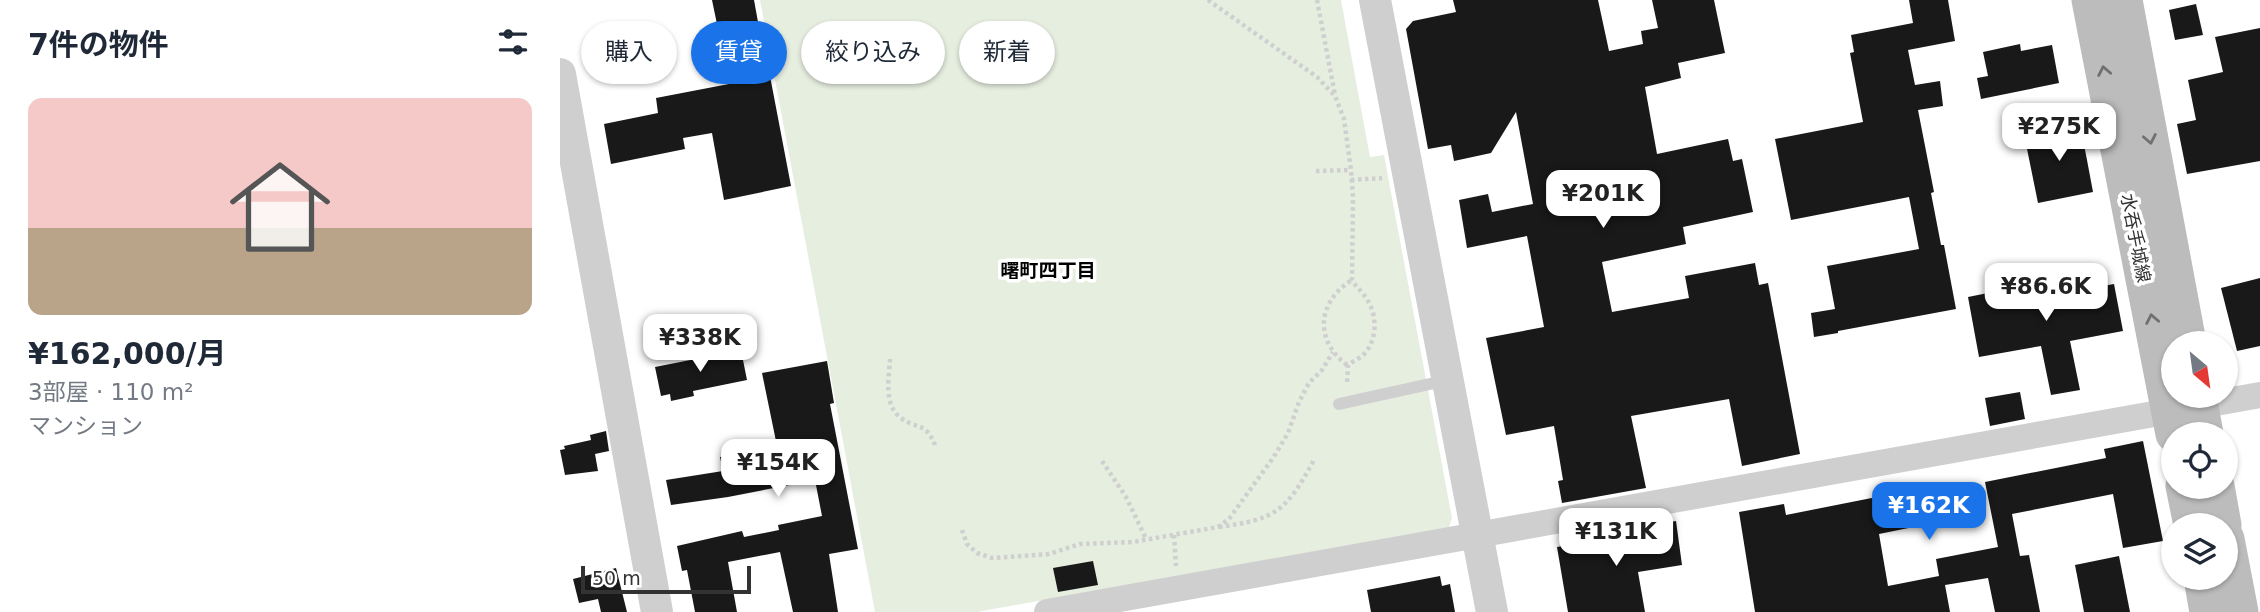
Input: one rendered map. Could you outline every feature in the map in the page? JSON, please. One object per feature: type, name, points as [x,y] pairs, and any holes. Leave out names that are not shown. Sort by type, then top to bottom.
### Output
[{"type":"main road","name":"水呑手城線","points":[[2090,0],[2189,416]]},
{"type":"main road","name":"水呑手城線","points":[[2124,0],[2186,331]]},
{"type":"main road","points":[[2204,590],[2208,612]]},
{"type":"main road","points":[[2236,590],[2240,612]]},
{"type":"street","points":[[1375,0],[1492,612]]},
{"type":"street","points":[[560,74],[657,612]]},
{"type":"street","points":[[1047,612],[1478,535],[2189,416],[2260,395]]},
{"type":"lane","points":[[1339,404],[1448,380]]},
{"type":"path","points":[[1208,0],[1317,77],[1335,96]]},
{"type":"path","points":[[1317,0],[1335,96],[1343,119],[1350,170],[1352,280],[1370,304],[1375,325],[1372,342],[1363,355],[1348,365]]},
{"type":"path","points":[[1316,171],[1350,170]]},
{"type":"path","points":[[1351,180],[1388,178]]},
{"type":"path","points":[[1348,386],[1348,365],[1333,352],[1324,332],[1324,317],[1330,300],[1339,288],[1352,280]]},
{"type":"path","points":[[1218,527],[1229,519],[1273,458],[1288,433],[1304,393],[1333,352]]},
{"type":"path","points":[[890,359],[888,388],[891,405],[900,417],[928,430],[935,445]]},
{"type":"path","points":[[962,530],[967,544],[977,553],[992,558],[1049,554],[1080,544],[1174,536],[1248,523],[1278,511],[1298,488],[1314,460]]},
{"type":"path","points":[[1102,461],[1126,497],[1146,539]]},
{"type":"path","points":[[1174,536],[1177,576]]},
{"type":"shaded area","points":[[760,0],[1341,0],[1370,157],[1384,155],[1452,518],[1449,527],[977,612],[875,612],[776,84],[787,84],[787,21],[764,21]]},
{"type":"building","points":[[712,0],[754,0],[758,21],[716,21]]},
{"type":"building","points":[[1453,0],[1598,0],[1609,51],[1643,44],[1641,31],[1658,28],[1652,0],[1714,0],[1725,53],[1678,63],[1681,78],[1645,87],[1657,154],[1728,139],[1733,161],[1742,159],[1753,212],[1683,227],[1686,244],[1602,262],[1612,312],[1689,298],[1685,276],[1755,263],[1759,285],[1768,283],[1800,454],[1742,466],[1729,399],[1631,416],[1646,488],[1562,503],[1558,481],[1563,480],[1554,426],[1506,435],[1486,338],[1544,327],[1527,236],[1467,248],[1459,200],[1488,194],[1492,212],[1533,204],[1516,112],[1491,153],[1454,161],[1451,145],[1428,149],[1406,29],[1413,21],[1456,12]]},
{"type":"building","points":[[1909,0],[1948,0],[1955,41],[1908,50],[1915,85],[1940,81],[1943,106],[1918,110],[1934,192],[1931,193],[1956,309],[1814,337],[1811,313],[1835,309],[1827,266],[1919,249],[1909,197],[1791,220],[1775,139],[1863,122],[1850,53],[1854,52],[1851,35],[1913,23]]},
{"type":"building","points":[[2196,4],[2203,35],[2175,40],[2169,10]]},
{"type":"building","points":[[2260,28],[2260,161],[2187,174],[2177,124],[2196,120],[2188,80],[2223,72],[2215,37]]},
{"type":"building","points":[[2020,44],[2021,51],[2052,45],[2059,83],[1981,99],[1977,78],[1988,76],[1983,52]]},
{"type":"building","points":[[729,84],[772,84],[791,186],[724,200],[712,133],[683,138],[685,149],[611,164],[604,124],[658,113],[656,98]]},
{"type":"building","points":[[2080,123],[2093,192],[2038,203],[2024,134]]},
{"type":"building","points":[[2082,274],[2086,289],[2114,284],[2123,331],[2070,341],[2080,390],[2051,395],[2041,346],[1979,357],[1968,297]]},
{"type":"building","points":[[2260,278],[2260,346],[2238,351],[2238,331],[2232,331],[2221,288]]},
{"type":"building","points":[[741,350],[747,380],[693,391],[694,396],[671,401],[670,394],[661,396],[655,367]]},
{"type":"building","points":[[827,361],[834,403],[830,404],[858,549],[829,554],[838,612],[793,612],[780,552],[728,562],[737,612],[695,612],[687,570],[682,571],[677,546],[742,531],[744,537],[779,530],[778,525],[822,516],[815,480],[671,505],[666,480],[723,471],[720,457],[777,446],[762,373]]},
{"type":"building","points":[[2020,392],[2025,419],[1990,426],[1985,398]]},
{"type":"building","points":[[606,431],[609,451],[595,454],[598,471],[565,475],[560,450],[565,449],[564,446],[591,440],[590,435]]},
{"type":"building","points":[[2143,441],[2161,541],[2123,548],[2113,494],[2012,514],[2020,556],[2029,555],[2040,612],[1995,612],[1988,578],[1945,585],[1950,612],[1755,612],[1739,512],[1784,504],[1786,515],[1922,488],[1925,501],[1929,500],[1933,523],[1879,534],[1888,586],[1939,576],[1936,559],[1998,547],[1985,482],[2106,458],[2104,449]]},
{"type":"building","points":[[1676,521],[1682,565],[1638,572],[1645,612],[1568,612],[1557,547],[1634,534],[1633,528]]},
{"type":"building","points":[[2119,556],[2130,612],[2084,612],[2075,565]]},
{"type":"building","points":[[1093,561],[1098,585],[1058,592],[1053,568]]},
{"type":"building","points":[[616,568],[627,612],[601,612],[598,599],[579,603],[573,579]]},
{"type":"building","points":[[1440,576],[1442,586],[1450,584],[1455,612],[1371,612],[1367,590]]},
{"type":"district","name":"曙町四丁目","points":[[1048,270]]}]
